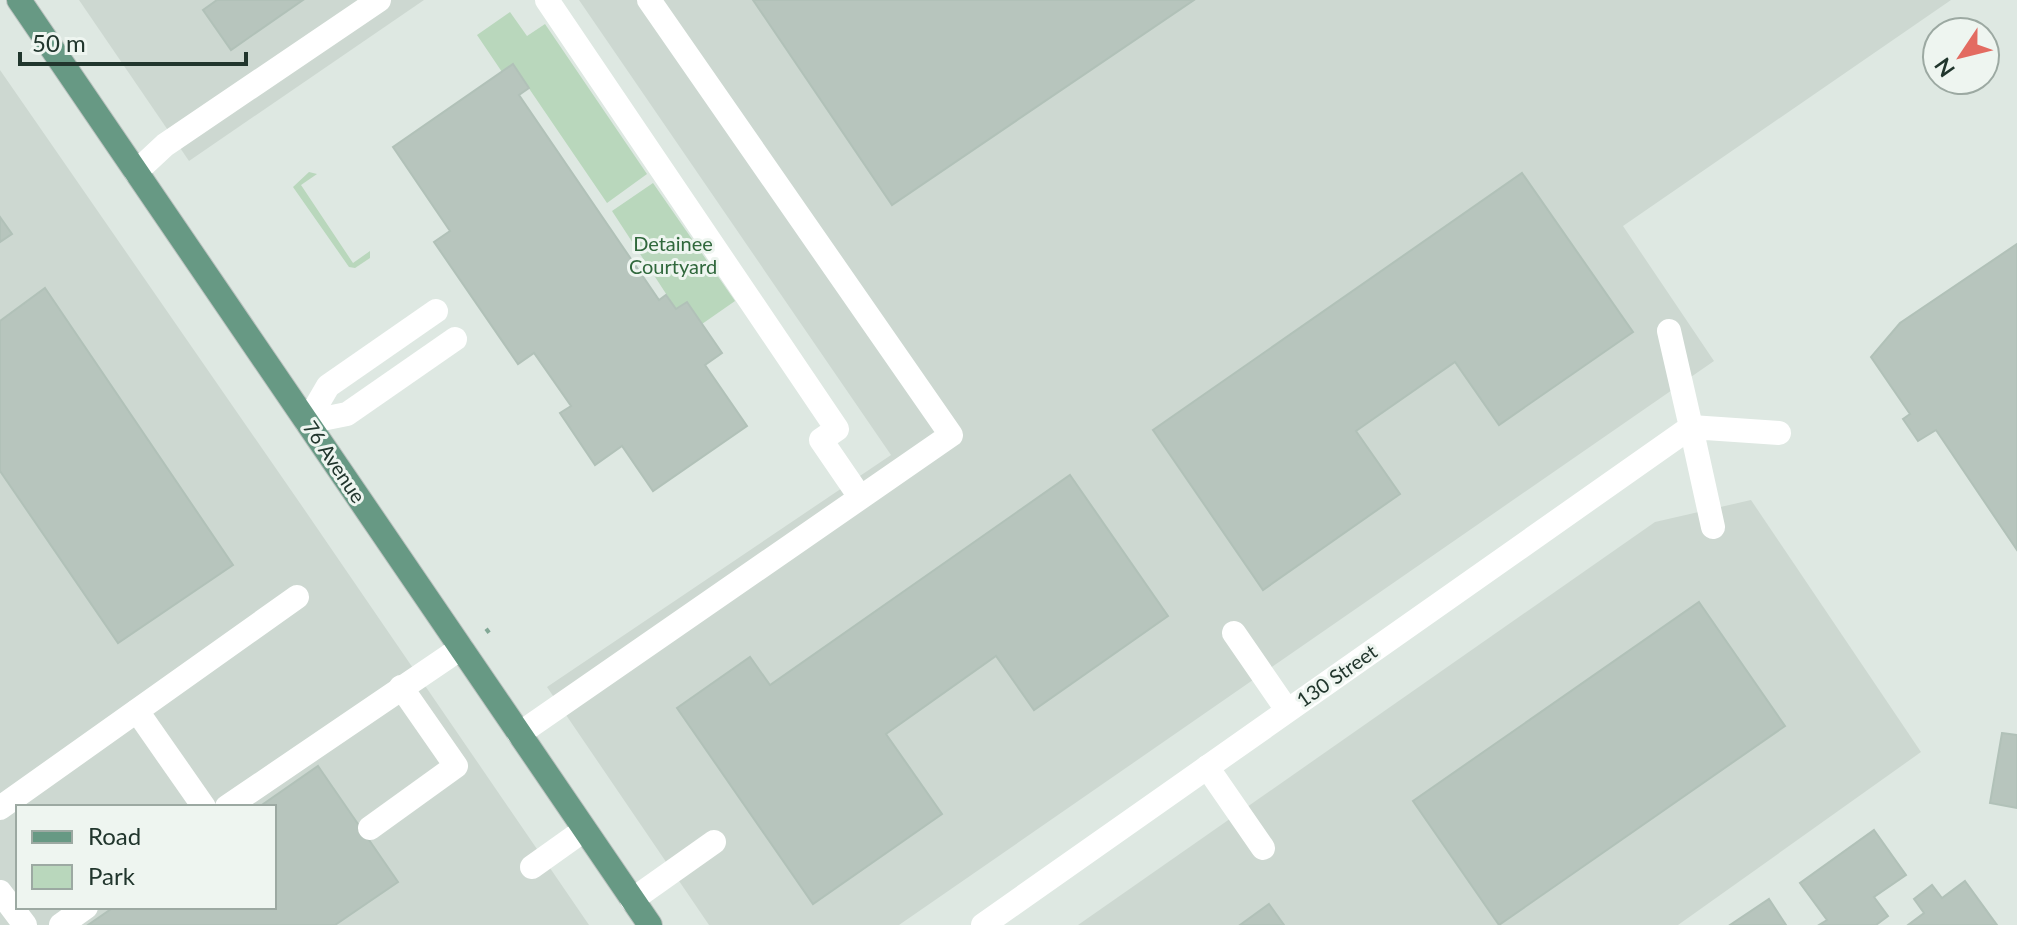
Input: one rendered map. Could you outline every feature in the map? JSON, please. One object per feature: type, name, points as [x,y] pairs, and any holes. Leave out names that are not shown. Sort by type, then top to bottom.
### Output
[{"type":"main road","name":"76 Avenue","points":[[19,0],[650,925]]},
{"type":"street","points":[[136,172],[165,145],[379,0]]},
{"type":"street","points":[[547,0],[837,429],[821,440],[860,497]]},
{"type":"street","points":[[519,734],[951,435],[649,0]]},
{"type":"street","points":[[307,422],[328,386],[436,311]]},
{"type":"street","points":[[1669,331],[1713,527]]},
{"type":"street","points":[[307,422],[347,414],[455,339]]},
{"type":"street","points":[[1691,427],[1779,433]]},
{"type":"street","name":"130 Street","points":[[986,924],[1691,427]]},
{"type":"street","points":[[0,808],[297,597]]},
{"type":"street","points":[[1234,633],[1287,710]]},
{"type":"street","points":[[230,805],[461,648]]},
{"type":"street","points":[[370,828],[456,766],[401,687]]},
{"type":"street","points":[[137,711],[203,805]]},
{"type":"street","points":[[1207,767],[1263,848]]},
{"type":"street","points":[[532,867],[584,830]]},
{"type":"street","points":[[632,900],[714,842]]},
{"type":"street","points":[[0,892],[25,925]]},
{"type":"street","points":[[61,925],[83,909]]},
{"type":"path","points":[[486,632],[494,626]]},
{"type":"shaded area","points":[[79,0],[424,0],[189,161]]},
{"type":"shaded area","points":[[579,0],[1951,0],[1928,16],[1921,16],[1921,21],[1623,226],[1714,361],[899,925],[709,925],[547,687],[891,455]]},
{"type":"shaded area","points":[[0,70],[304,509],[589,925],[0,925]]},
{"type":"shaded area","points":[[1751,500],[1921,752],[1678,925],[1078,925],[1655,522]]},
{"type":"green space","points":[[510,12],[527,36],[545,24],[647,174],[607,203],[513,65],[502,72],[477,35]]},
{"type":"green space","points":[[309,172],[317,174],[301,185],[353,263],[370,251],[370,258],[355,268],[349,267],[293,187]]},
{"type":"green space","name":"Detainee Courtyard","points":[[653,183],[735,301],[702,324],[687,302],[676,309],[612,211]]},
{"type":"building","points":[[217,0],[303,0],[231,50],[203,10]]},
{"type":"building","points":[[753,0],[1194,0],[892,205]]},
{"type":"building","points":[[513,64],[529,88],[519,95],[659,300],[666,295],[676,309],[687,302],[722,353],[705,365],[747,426],[653,491],[622,446],[595,465],[560,413],[571,406],[534,353],[518,364],[434,242],[450,231],[393,147]]},
{"type":"building","points":[[1522,173],[1633,332],[1499,425],[1455,362],[1356,431],[1400,494],[1263,590],[1153,430]]},
{"type":"building","points":[[0,217],[12,234],[0,242]]},
{"type":"building","points":[[2017,244],[2017,550],[1936,430],[1918,441],[1903,419],[1910,414],[1871,357],[1900,323]]},
{"type":"building","points":[[45,288],[233,565],[118,643],[0,471],[0,321]]},
{"type":"building","points":[[1070,475],[1168,616],[1034,710],[996,656],[886,734],[942,814],[813,904],[677,708],[750,657],[770,685]]},
{"type":"building","points":[[1699,602],[1785,726],[1499,925],[1413,801]]},
{"type":"building","points":[[2002,733],[2017,735],[2017,808],[1990,803]]},
{"type":"building","points":[[318,766],[398,882],[335,925],[88,925],[111,909],[276,909],[276,805],[262,805]]},
{"type":"building","points":[[1874,830],[1906,875],[1874,897],[1888,916],[1876,925],[1819,925],[1827,920],[1800,883]]},
{"type":"building","points":[[1965,881],[1997,925],[1908,925],[1924,913],[1914,899],[1932,885],[1942,898]]},
{"type":"building","points":[[1769,899],[1786,925],[1730,925]]},
{"type":"building","points":[[1269,904],[1284,925],[1240,925]]}]
